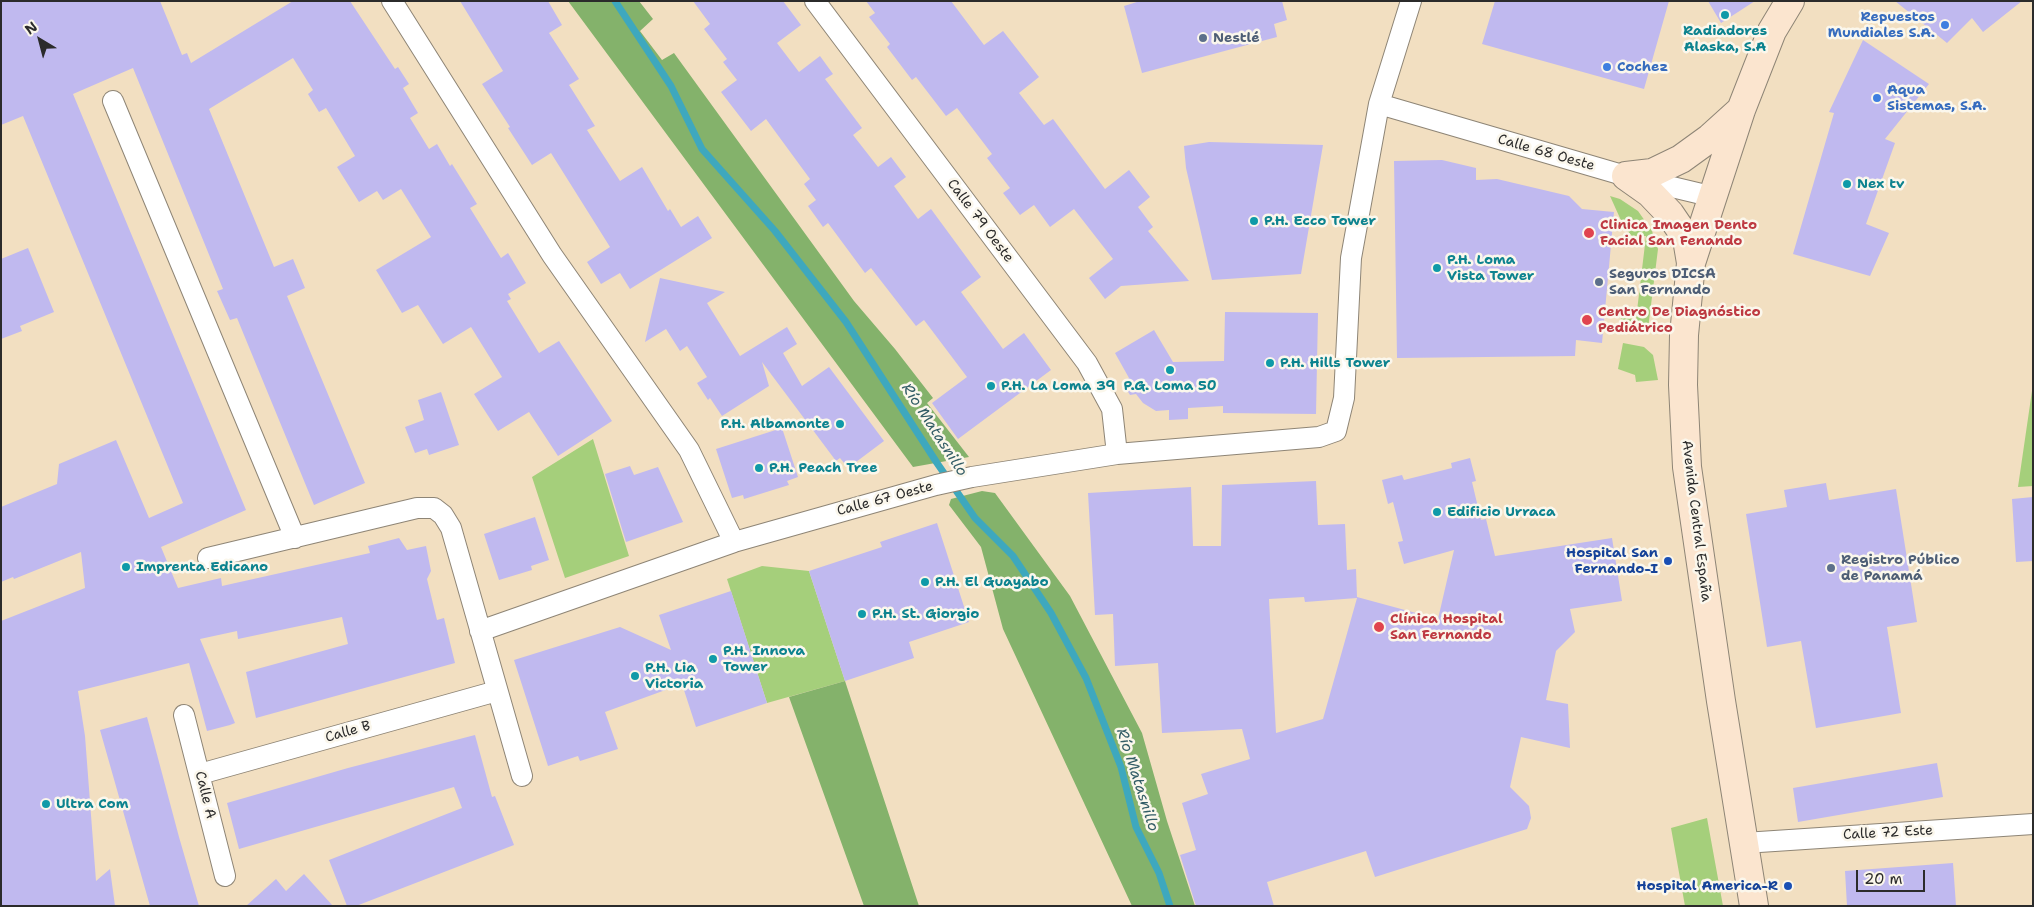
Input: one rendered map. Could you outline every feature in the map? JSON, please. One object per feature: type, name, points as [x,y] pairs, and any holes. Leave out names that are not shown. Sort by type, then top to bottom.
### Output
[{"type":"main road","name":"Avenida Central España","points":[[1754,906],[1719,691],[1687,467],[1683,386],[1684,335],[1691,263],[1741,110],[1772,31],[1790,1]]},
{"type":"main road","points":[[1626,176],[1652,173],[1681,158],[1710,138],[1741,110]]},
{"type":"main road","points":[[1626,176],[1650,193],[1670,214],[1687,239],[1691,263]]},
{"type":"street","points":[[392,1],[552,255],[689,450],[734,542]]},
{"type":"street","name":"Calle 79 Oeste","points":[[815,1],[1087,363],[1112,409],[1117,454]]},
{"type":"street","points":[[1378,104],[1410,1]]},
{"type":"street","points":[[113,101],[295,538]]},
{"type":"street","name":"Calle 67 Oeste","points":[[480,631],[734,542],[936,484],[1117,454],[1318,437],[1336,432],[1344,398],[1351,258],[1378,104]]},
{"type":"street","name":"Calle 68 Oeste","points":[[1378,104],[1626,176],[1714,197]]},
{"type":"street","points":[[208,558],[417,508],[434,508],[444,515],[451,528],[522,776]]},
{"type":"street","name":"Calle B","points":[[200,774],[497,690]]},
{"type":"street","name":"Calle A","points":[[184,715],[225,876]]},
{"type":"street","name":"Calle 72 Este","points":[[1744,843],[2033,824]]},
{"type":"green space","points":[[568,1],[639,1],[653,19],[640,31],[662,60],[674,53],[854,301],[933,398],[927,403],[969,457],[913,467]]},
{"type":"green space","points":[[1610,196],[1620,199],[1638,211],[1652,231],[1658,249],[1648,329],[1620,325],[1621,318],[1636,319],[1646,236],[1632,236],[1624,227]]},
{"type":"green space","points":[[1623,343],[1644,347],[1653,355],[1658,380],[1636,382],[1635,375],[1618,369]]},
{"type":"green space","points":[[2033,384],[2033,486],[2018,487]]},
{"type":"green space","points":[[593,439],[629,556],[565,578],[532,477]]},
{"type":"green space","points":[[982,491],[995,493],[1070,596],[1142,733],[1167,821],[1195,906],[1132,906],[1003,629],[981,547],[949,505],[951,499]]},
{"type":"green space","points":[[762,566],[809,571],[845,681],[767,703],[727,579]]},
{"type":"green space","points":[[845,681],[919,906],[864,906],[789,697]]},
{"type":"green space","points":[[1707,818],[1723,906],[1685,906],[1671,828]]},
{"type":"building","points":[[1,1],[160,1],[182,55],[187,53],[191,63],[293,1],[350,1],[395,69],[398,67],[409,84],[403,88],[418,113],[410,118],[429,149],[437,144],[450,166],[452,164],[477,204],[470,208],[501,258],[508,253],[526,283],[508,294],[511,299],[507,301],[539,353],[559,341],[612,421],[558,456],[529,412],[498,431],[474,394],[502,377],[471,327],[443,344],[418,305],[402,313],[376,270],[431,237],[401,189],[383,200],[377,191],[359,202],[337,167],[355,156],[326,108],[319,112],[308,94],[313,90],[293,58],[209,109],[274,267],[293,259],[305,288],[287,296],[365,483],[314,505],[237,318],[230,320],[217,291],[223,289],[133,68],[73,94],[246,510],[161,547],[178,588],[221,578],[222,586],[370,553],[368,546],[399,538],[407,550],[426,546],[431,571],[427,579],[437,620],[444,618],[455,663],[256,718],[246,672],[348,644],[342,617],[238,639],[237,631],[200,639],[235,723],[230,725],[207,731],[189,663],[78,691],[85,736],[96,881],[110,869],[115,906],[1,906],[1,621],[85,588],[81,552],[14,579],[13,577],[1,582],[1,507],[57,484],[59,464],[116,440],[149,518],[183,503],[23,116],[1,125]]},
{"type":"building","points":[[460,1],[548,1],[562,25],[549,33],[579,79],[569,85],[595,126],[587,130],[620,181],[642,167],[668,211],[670,209],[681,227],[698,216],[712,238],[630,289],[620,273],[601,284],[587,262],[610,247],[551,153],[532,165],[508,128],[510,127],[482,84],[503,71]]},
{"type":"building","points":[[693,1],[783,1],[801,25],[777,43],[799,72],[820,56],[833,74],[825,79],[862,128],[853,135],[878,167],[891,157],[906,177],[894,186],[918,219],[931,209],[981,277],[961,292],[1003,349],[1024,333],[1051,370],[958,439],[932,403],[967,377],[924,320],[916,326],[871,268],[865,273],[828,223],[823,227],[808,206],[816,200],[804,184],[810,179],[766,119],[751,131],[721,92],[737,80],[723,62],[727,59],[704,29],[710,24]]},
{"type":"building","points":[[866,1],[951,1],[984,45],[1003,31],[1039,77],[1019,93],[1044,125],[1053,119],[1105,189],[1129,170],[1150,197],[1138,207],[1153,227],[1148,231],[1189,281],[1121,286],[1105,299],[1089,278],[1113,259],[1074,209],[1050,227],[1034,205],[1020,215],[1003,193],[1010,188],[987,158],[992,154],[957,108],[946,116],[916,77],[912,80],[887,47],[890,44],[869,17],[875,13]]},
{"type":"building","name":"Nestlé","points":[[1140,1],[1282,1],[1287,20],[1274,24],[1277,37],[1142,73],[1124,6]]},
{"type":"building","name":"Cochez","points":[[1495,1],[1669,1],[1644,89],[1482,44]]},
{"type":"building","name":"Radiadores Alaska, S.A","points":[[1708,1],[1755,1],[1721,23]]},
{"type":"building","name":"Repuestos Mundiales S.A.","points":[[1895,1],[2022,1],[1983,32],[1972,18],[1947,43]]},
{"type":"building","name":"Nex tv","points":[[1863,40],[1929,84],[1885,139],[1895,143],[1866,224],[1889,233],[1870,276],[1793,254],[1834,113],[1829,112]]},
{"type":"building","name":"P.H. Ecco Tower","points":[[1209,142],[1323,145],[1301,274],[1212,280],[1186,168],[1184,146]]},
{"type":"building","points":[[1442,160],[1476,168],[1476,180],[1497,179],[1569,196],[1582,209],[1614,212],[1602,343],[1576,340],[1575,356],[1397,358],[1394,161]]},
{"type":"building","points":[[28,248],[54,312],[20,326],[22,331],[1,339],[1,259]]},
{"type":"building","points":[[660,278],[725,292],[707,303],[740,356],[787,327],[797,344],[783,353],[802,386],[829,367],[884,441],[848,468],[840,458],[836,461],[762,362],[769,386],[722,416],[697,383],[707,377],[687,346],[680,351],[666,329],[645,342]]},
{"type":"building","name":"P.H. Hills Tower","points":[[1225,312],[1318,313],[1316,414],[1223,413],[1223,406],[1188,408],[1188,419],[1169,420],[1169,410],[1156,411],[1143,403],[1136,394],[1130,395],[1122,382],[1129,378],[1115,353],[1154,330],[1173,362],[1224,361]]},
{"type":"building","points":[[441,392],[459,445],[429,455],[427,449],[415,453],[405,427],[424,420],[418,400]]},
{"type":"building","name":"P.H. Peach Tree","points":[[782,428],[798,477],[787,481],[789,485],[744,499],[743,495],[732,498],[716,449]]},
{"type":"building","points":[[1470,458],[1476,481],[1472,482],[1481,520],[1486,519],[1495,556],[1612,538],[1622,601],[1570,609],[1575,632],[1556,651],[1546,700],[1568,704],[1570,748],[1521,737],[1510,787],[1529,806],[1531,818],[1527,829],[1375,877],[1366,851],[1267,882],[1274,906],[1196,906],[1180,855],[1196,850],[1182,803],[1208,794],[1201,774],[1250,759],[1242,729],[1162,733],[1158,663],[1115,666],[1113,614],[1095,615],[1088,493],[1191,487],[1193,546],[1221,546],[1222,485],[1316,481],[1318,525],[1345,524],[1347,570],[1356,569],[1357,597],[1438,619],[1454,550],[1404,564],[1398,542],[1403,541],[1393,502],[1388,504],[1382,480],[1402,475],[1404,480],[1452,468],[1451,463]],"holes":[[[1304,597],[1305,602],[1357,598],[1323,719],[1276,733],[1269,599]]]},
{"type":"building","points":[[630,466],[634,475],[658,467],[683,522],[626,542],[605,474]]},
{"type":"building","name":"Registro Público de Panamá","points":[[1826,483],[1829,500],[1896,489],[1917,622],[1887,627],[1901,713],[1816,728],[1801,641],[1767,647],[1746,514],[1787,507],[1784,490]]},
{"type":"building","points":[[2033,497],[2033,561],[2016,562],[2012,499]]},
{"type":"building","points":[[535,517],[549,560],[531,566],[532,570],[499,580],[484,534]]},
{"type":"building","points":[[937,523],[969,622],[909,642],[914,658],[845,681],[809,571],[882,547],[880,542]]},
{"type":"building","points":[[731,591],[767,703],[696,727],[682,684],[605,712],[618,749],[580,761],[578,756],[548,766],[514,660],[620,627],[671,650],[659,615]]},
{"type":"building","points":[[147,717],[199,906],[150,906],[100,730]]},
{"type":"building","points":[[475,735],[492,797],[495,796],[514,845],[356,906],[347,906],[329,860],[462,808],[454,787],[239,849],[227,803],[348,768]]},
{"type":"building","points":[[1937,763],[1943,797],[1798,822],[1793,788]]},
{"type":"building","points":[[1953,863],[1956,906],[1847,906],[1845,871]]},
{"type":"building","points":[[304,874],[333,906],[246,906],[276,879],[286,891]]},
{"type":"waterway","name":"Río Matasnillo","points":[[615,1],[671,86],[702,149],[775,231],[846,322],[937,463],[975,518],[1013,556],[1051,613],[1086,678],[1121,767],[1136,827],[1159,873],[1170,906]]},
{"type":"place","name":"Radiadores Alaska, S.A","points":[[1725,15]]},
{"type":"place","name":"Repuestos Mundiales S.A.","points":[[1945,25]]},
{"type":"place","name":"Nestlé","points":[[1203,38]]},
{"type":"place","name":"Cochez","points":[[1607,67]]},
{"type":"place","name":"Aqua Sistemas, S.A.","points":[[1877,98]]},
{"type":"place","name":"Nex tv","points":[[1847,184]]},
{"type":"place","name":"P.H. Ecco Tower","points":[[1254,221]]},
{"type":"place","name":"Clinica Imagen Dento Facial San Fenando","points":[[1589,233]]},
{"type":"place","name":"P.H. Loma Vista Tower","points":[[1437,268]]},
{"type":"place","name":"Seguros DICSA San Fernando","points":[[1599,282]]},
{"type":"place","name":"Centro De Diagnóstico Pediátrico","points":[[1587,320]]},
{"type":"place","name":"P.H. Hills Tower","points":[[1270,363]]},
{"type":"place","name":"P.G. Loma 50","points":[[1170,370]]},
{"type":"place","name":"P.H. La Loma 39","points":[[991,386]]},
{"type":"place","name":"P.H. Albamonte","points":[[840,424]]},
{"type":"place","name":"P.H. Peach Tree","points":[[759,468]]},
{"type":"place","name":"Edificio Urraca","points":[[1437,512]]},
{"type":"place","name":"Hospital San Fernando-I","points":[[1668,561]]},
{"type":"place","name":"Imprenta Edicano","points":[[126,567]]},
{"type":"place","name":"Registro Público de Panamá","points":[[1831,568]]},
{"type":"place","name":"P.H. El Guayabo","points":[[925,582]]},
{"type":"place","name":"P.H. St. Giorgio","points":[[862,614]]},
{"type":"place","name":"Clínica Hospital San Fernando","points":[[1379,627]]},
{"type":"place","name":"P.H. Innova Tower","points":[[713,659]]},
{"type":"place","name":"P.H. Lia Victoria","points":[[635,676]]},
{"type":"place","name":"Ultra Com","points":[[46,804]]},
{"type":"place","name":"Hospital America-R","points":[[1788,886]]}]
